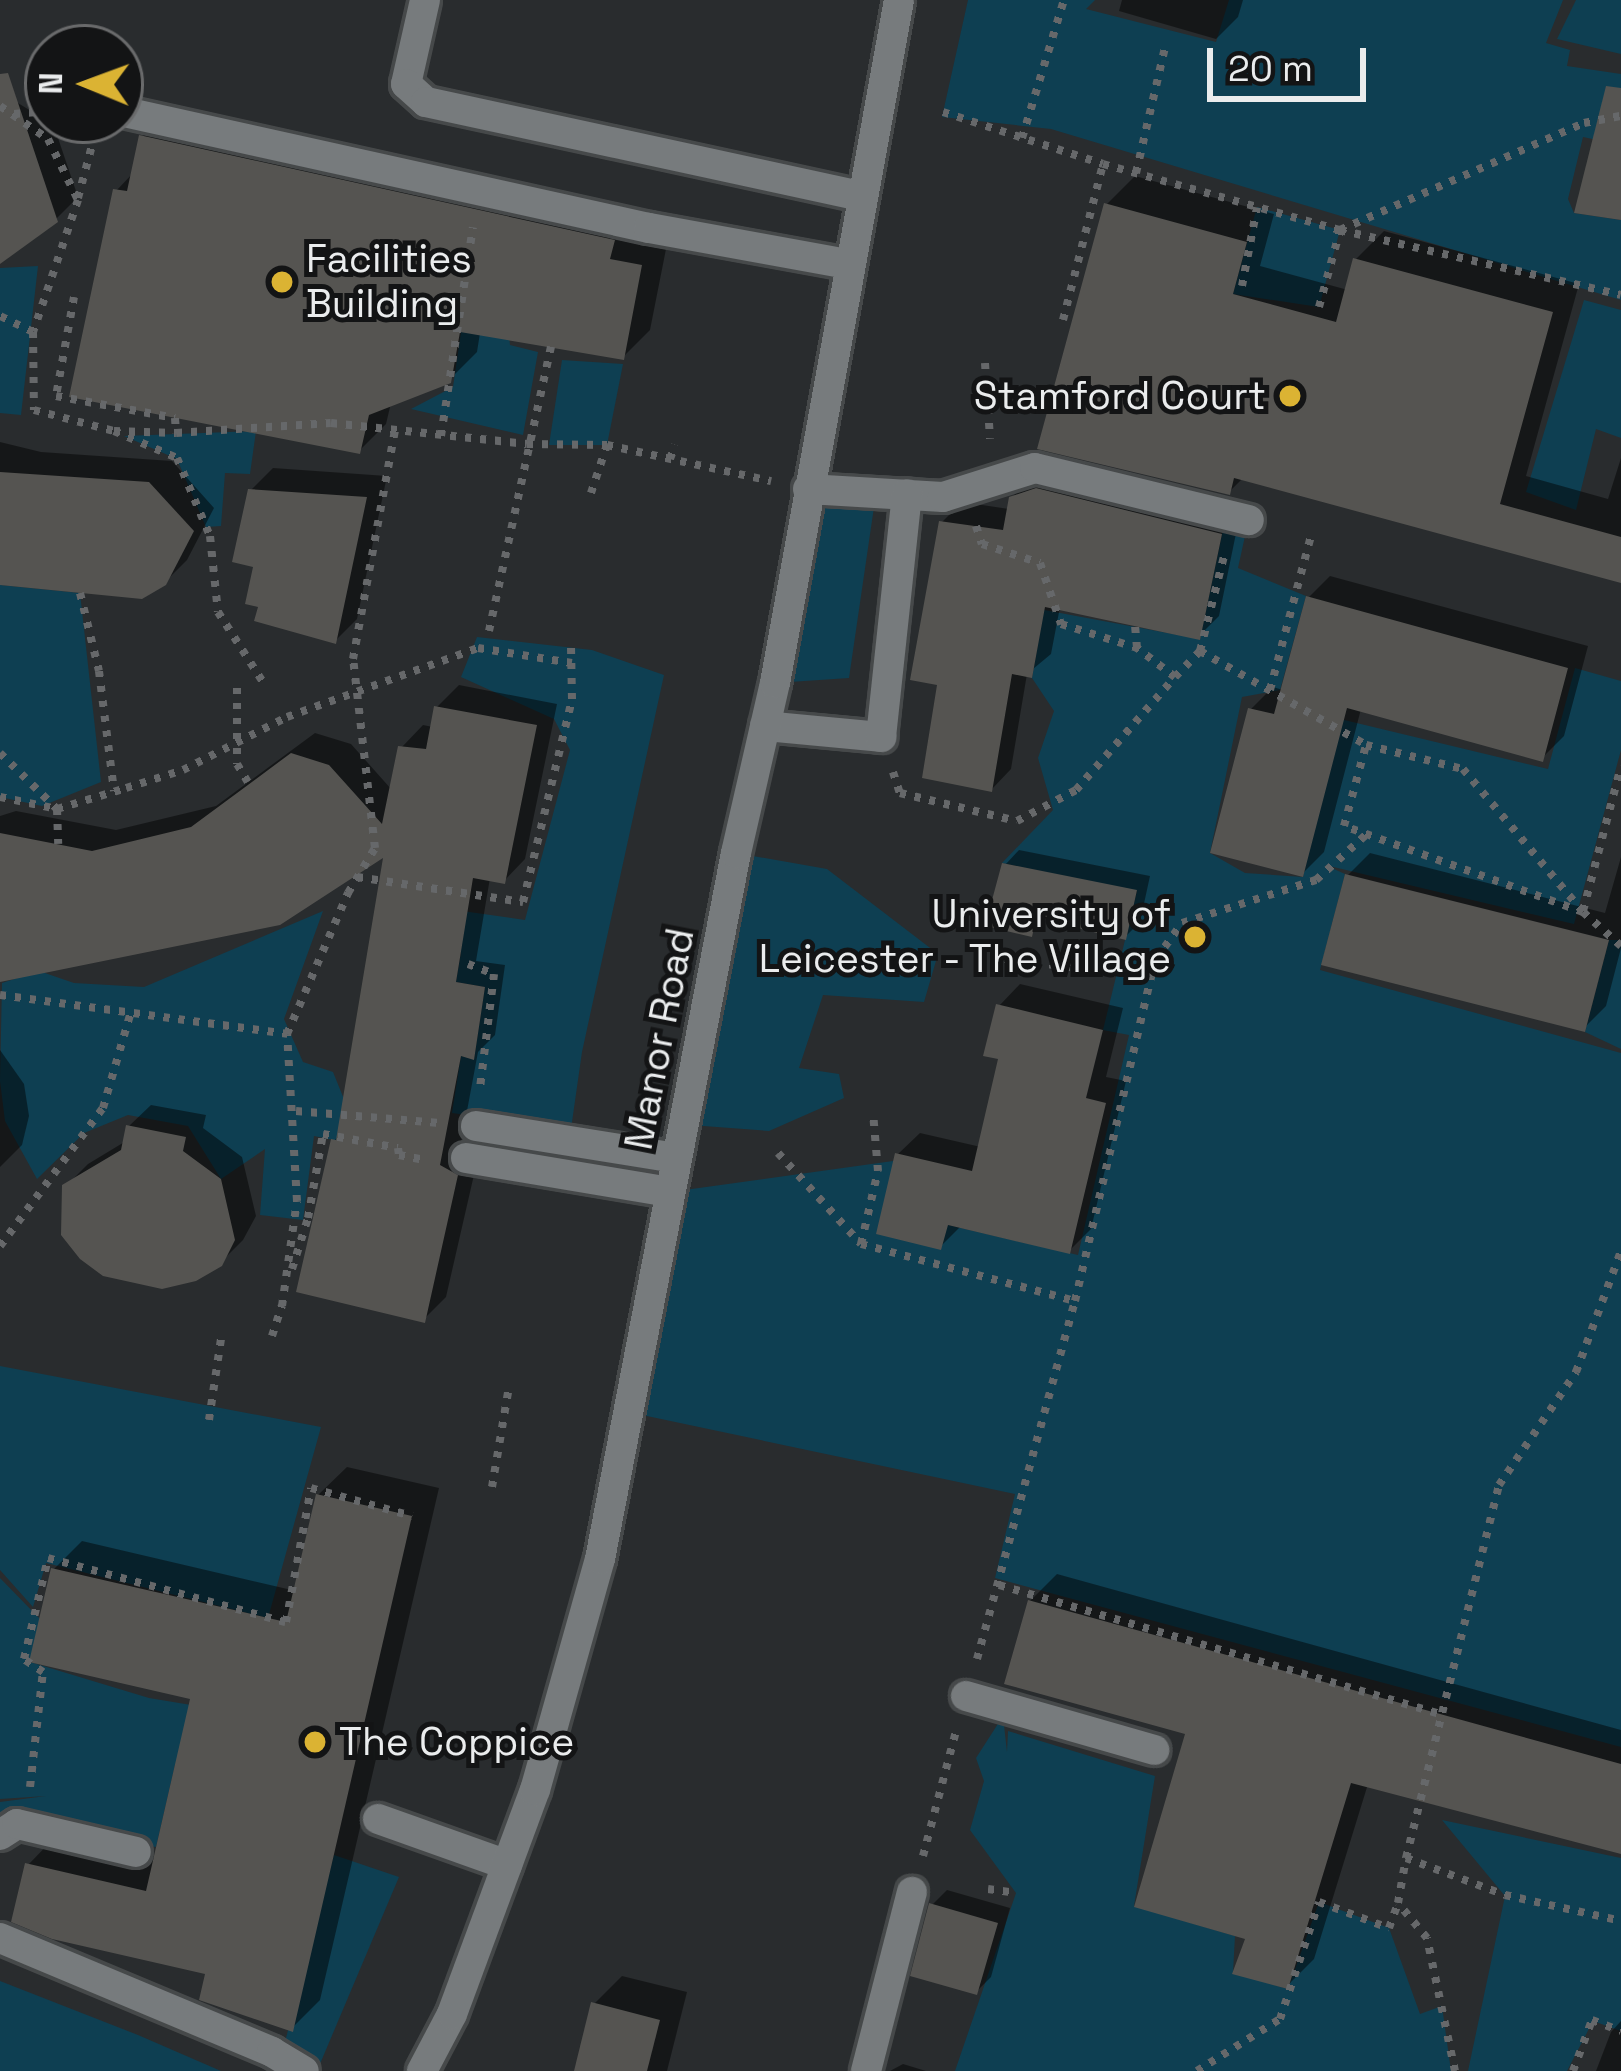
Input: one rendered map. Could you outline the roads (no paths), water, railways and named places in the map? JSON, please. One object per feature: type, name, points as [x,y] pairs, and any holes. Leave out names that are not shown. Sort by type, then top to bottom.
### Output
[{"type":"street","points":[[424,0],[406,84],[426,102],[861,196]]},
{"type":"street","name":"Manor Road","points":[[422,2071],[452,2014],[535,1790],[600,1559],[765,726],[899,0]]},
{"type":"street","points":[[144,116],[848,264]]},
{"type":"street","points":[[808,489],[943,496],[1035,468],[1241,518]]},
{"type":"street","points":[[765,726],[881,737],[907,494]]},
{"type":"street","points":[[476,1126],[676,1158]]},
{"type":"street","points":[[466,1158],[670,1192]]},
{"type":"street","points":[[966,1696],[1154,1750]]},
{"type":"street","points":[[378,1819],[507,1864]]},
{"type":"street","points":[[13,1830],[136,1852]]},
{"type":"street","points":[[866,2071],[912,1892]]},
{"type":"street","points":[[0,1938],[272,2052],[304,2071]]},
{"type":"place","name":"Facilities Building","points":[[282,282]]},
{"type":"place","name":"Stamford Court","points":[[1290,396]]},
{"type":"place","name":"University of Leicester - The Village","points":[[1195,937]]},
{"type":"place","name":"The Coppice","points":[[315,1742]]}]
